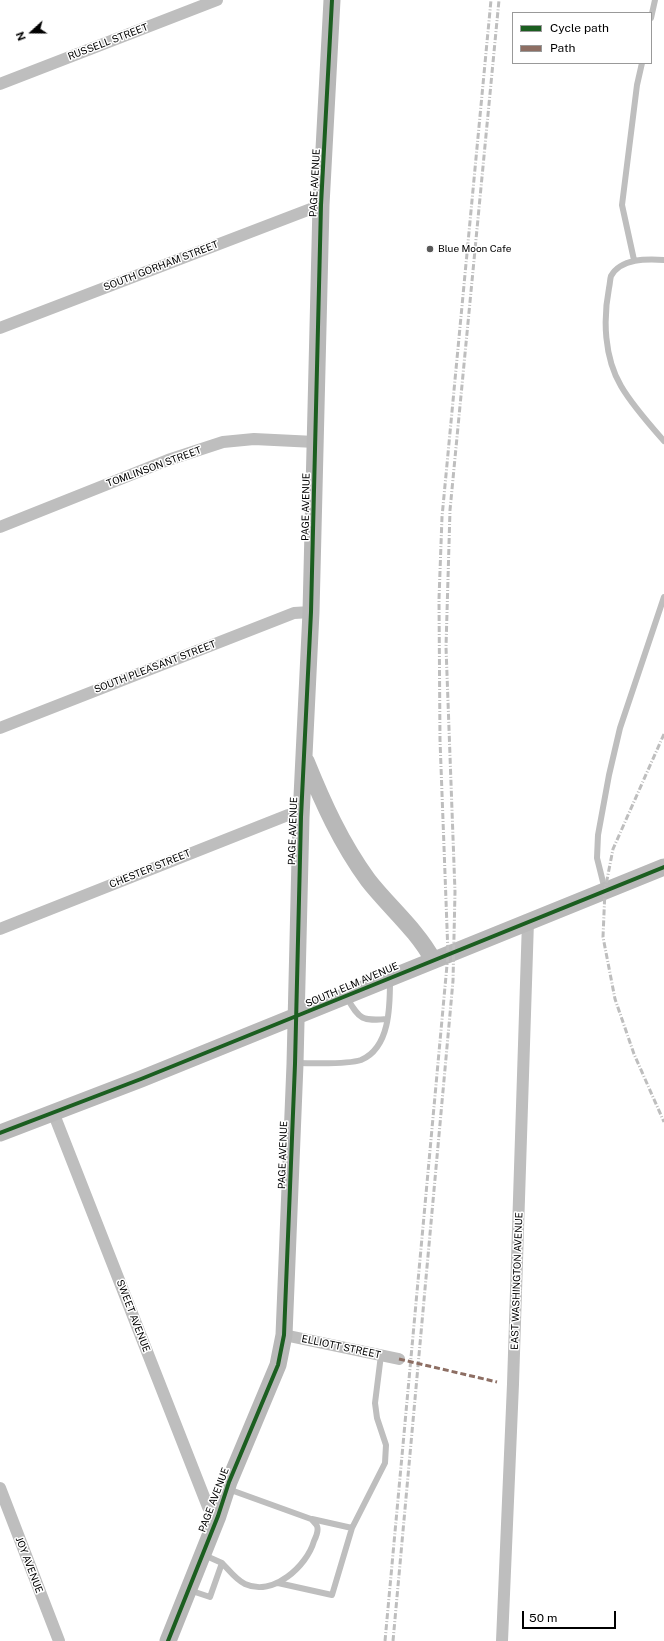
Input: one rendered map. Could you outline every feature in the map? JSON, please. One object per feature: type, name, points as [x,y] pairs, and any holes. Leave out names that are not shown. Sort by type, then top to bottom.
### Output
[{"type":"street","name":"RUSSELL STREET","points":[[0,84],[217,0]]},
{"type":"street","name":"PAGE AVENUE","points":[[168,1641],[187,1590],[278,1365],[284,1335],[295,1064],[295,1018],[304,755],[311,612],[321,205],[332,0]]},
{"type":"street","name":"SOUTH GORHAM STREET","points":[[0,328],[321,205]]},
{"type":"street","name":"TOMLINSON STREET","points":[[0,527],[168,460],[223,442],[254,439],[315,442]]},
{"type":"street","name":"SOUTH PLEASANT STREET","points":[[0,728],[294,613],[311,612]]},
{"type":"street","points":[[304,755],[324,805],[350,853],[389,906],[426,946],[433,960]]},
{"type":"street","name":"CHESTER STREET","points":[[0,929],[288,815],[302,816]]},
{"type":"street","name":"SOUTH ELM AVENUE","points":[[0,1133],[295,1018],[528,921],[664,867]]},
{"type":"street","name":"EAST WASHINGTON AVENUE","points":[[502,1641],[514,1376],[528,921]]},
{"type":"street","name":"SWEET AVENUE","points":[[54,1112],[208,1507],[218,1516]]},
{"type":"street","name":"ELLIOTT STREET","points":[[284,1335],[399,1359]]},
{"type":"street","name":"JOY AVENUE","points":[[0,1488],[59,1641]]},
{"type":"lane","points":[[652,14],[655,0]]},
{"type":"lane","points":[[634,260],[622,205],[642,64]]},
{"type":"lane","points":[[664,260],[634,260],[619,268],[611,276],[607,298],[606,328],[609,355],[620,385],[664,441]]},
{"type":"lane","points":[[605,890],[597,858],[598,835],[609,775],[620,728],[664,597]]},
{"type":"lane","points":[[295,1064],[360,1060],[375,1049],[382,1038],[387,1019],[390,1001],[390,978]]},
{"type":"lane","points":[[346,996],[356,1014],[369,1020],[387,1019]]},
{"type":"lane","points":[[278,1582],[332,1595],[352,1528],[385,1463],[386,1445],[377,1418],[375,1403],[381,1355]]},
{"type":"lane","points":[[228,1489],[311,1519],[352,1528]]},
{"type":"lane","points":[[202,1554],[222,1563],[244,1584],[252,1587],[278,1582],[293,1574],[303,1564],[313,1546],[318,1531],[317,1525],[311,1519]]},
{"type":"lane","points":[[187,1590],[210,1597],[222,1563]]},
{"type":"railway","points":[[385,1641],[448,954],[440,740],[439,599],[442,517],[491,0]]},
{"type":"railway","points":[[393,1641],[453,981],[455,892],[446,647],[450,510],[499,0]]},
{"type":"railway","points":[[664,734],[613,849],[605,890],[603,937],[615,999],[634,1054],[664,1122]]},
{"type":"marked path","points":[[399,1359],[497,1382]]},
{"type":"cycle path","points":[[168,1641],[218,1516],[229,1482],[278,1365],[284,1335],[295,1064],[301,817],[311,612],[321,205],[332,0]]},
{"type":"cycle path","points":[[0,1133],[141,1079],[664,867]]},
{"type":"place","name":"Blue Moon Cafe","points":[[430,249]]}]
